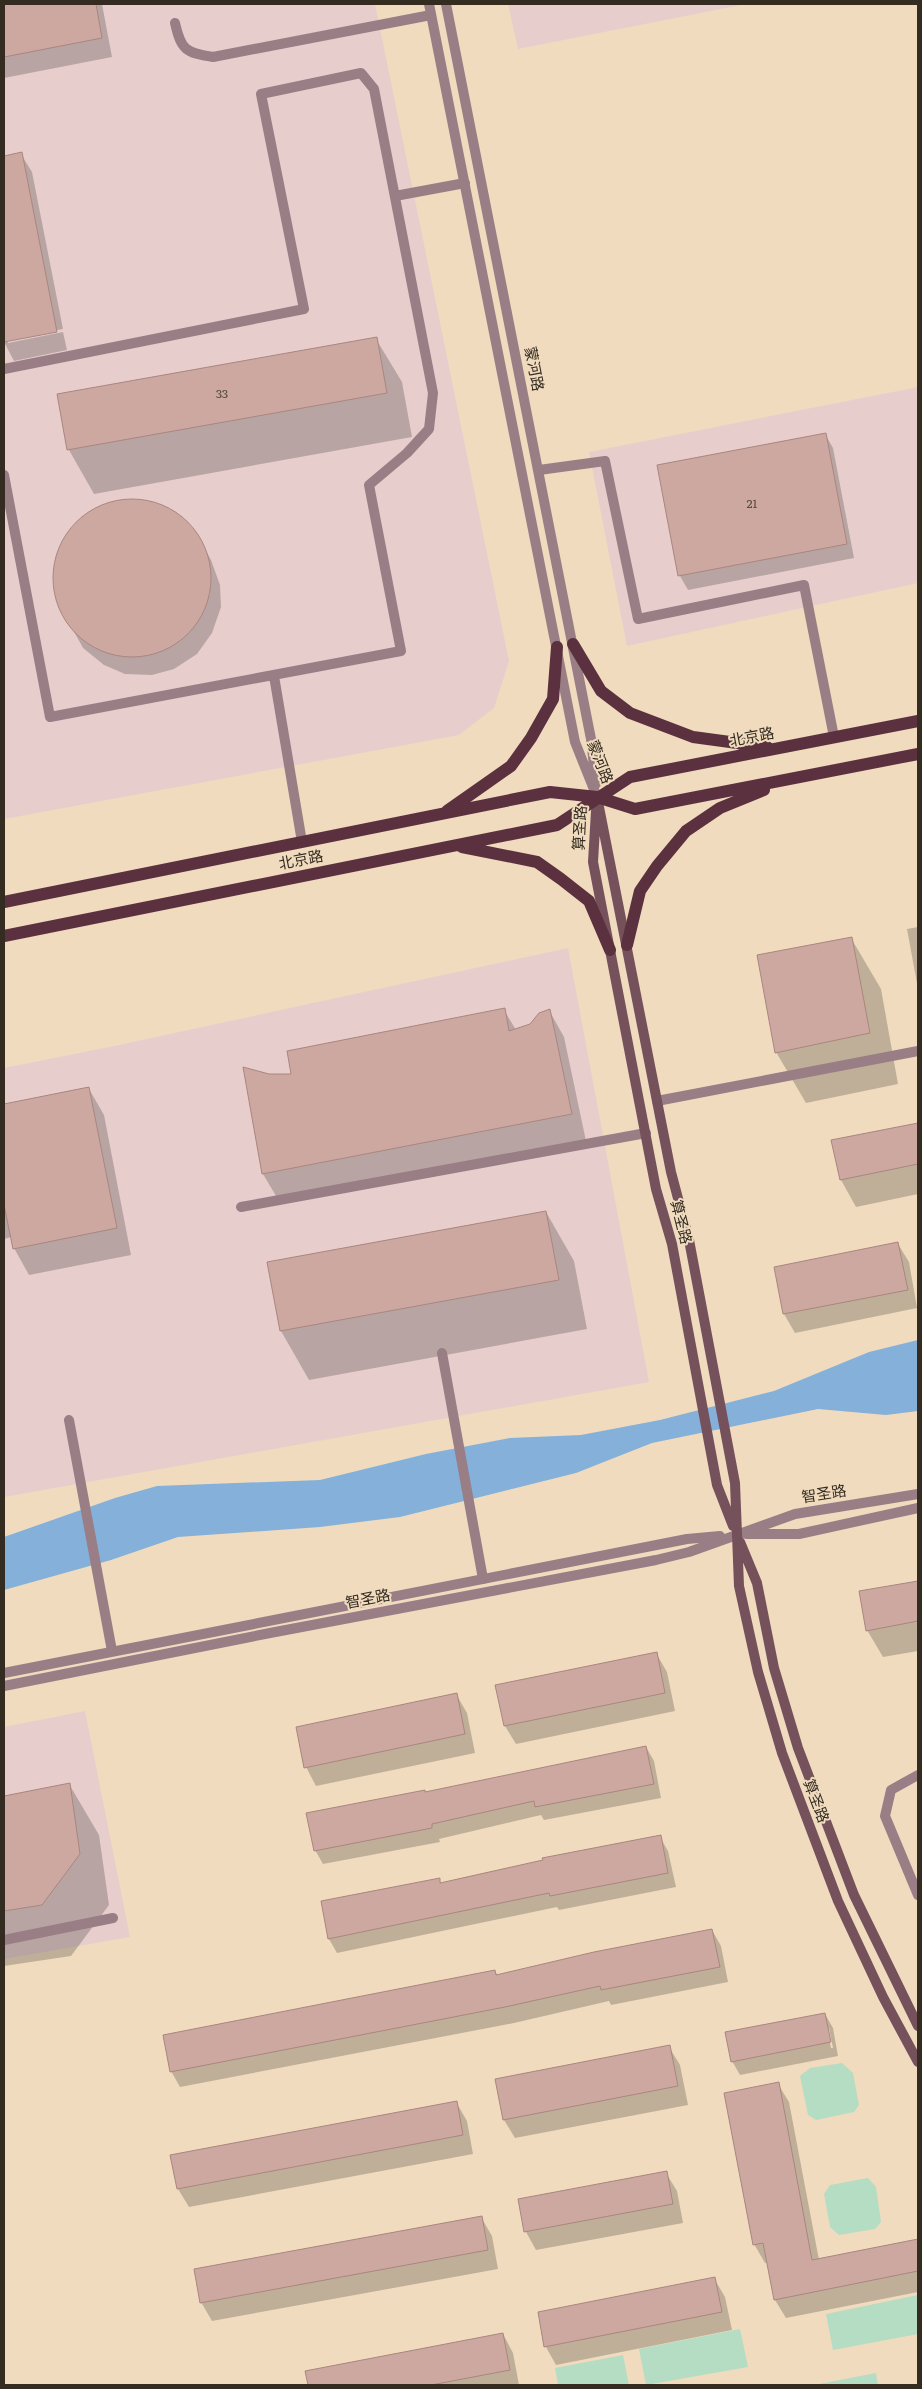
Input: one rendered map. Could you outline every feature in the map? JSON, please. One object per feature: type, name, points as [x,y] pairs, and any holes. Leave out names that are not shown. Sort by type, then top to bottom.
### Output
[{"type":"main road","points":[[573,644],[601,691],[630,713],[693,737],[777,748]]},
{"type":"main road","points":[[444,814],[511,766],[531,738],[553,699],[556,647]]},
{"type":"main road","name":"北京路","points":[[4,936],[557,825],[630,777],[918,721]]},
{"type":"main road","name":"北京路","points":[[4,902],[550,792],[597,798],[635,809],[918,754]]},
{"type":"main road","points":[[627,945],[640,891],[657,866],[686,831],[720,808],[787,780]]},
{"type":"main road","name":"算圣路","points":[[597,798],[671,1172],[688,1240],[728,1445],[735,1483],[736,1534],[741,1594],[758,1672],[782,1753],[838,1902],[883,1997],[918,2062]]},
{"type":"main road","name":"算圣路","points":[[597,798],[593,862],[656,1188],[672,1244],[718,1485],[757,1583],[774,1668],[798,1748],[854,1895],[918,2026]]},
{"type":"main road","points":[[455,845],[537,862],[589,901],[610,950]]},
{"type":"street","name":"蒙河路","points":[[429,4],[575,742],[597,798]]},
{"type":"street","name":"蒙河路","points":[[446,4],[591,738],[597,798]]},
{"type":"street","points":[[175,23],[179,43],[192,54],[212,57],[431,15]]},
{"type":"street","points":[[4,369],[304,309],[261,94],[361,73],[374,89],[434,393],[429,429],[407,453],[369,485],[401,651],[50,717],[4,475]]},
{"type":"street","points":[[395,196],[466,184]]},
{"type":"street","points":[[539,470],[605,461],[638,619],[804,585],[834,737]]},
{"type":"street","points":[[274,676],[302,842]]},
{"type":"street","points":[[657,1102],[918,1051]]},
{"type":"street","points":[[241,1207],[646,1133]]},
{"type":"street","points":[[442,1353],[483,1579]]},
{"type":"street","points":[[69,1420],[112,1651]]},
{"type":"street","name":"智圣路","points":[[4,1686],[270,1633],[656,1560],[689,1552],[795,1514],[918,1494]]},
{"type":"street","name":"智圣路","points":[[4,1673],[687,1539],[736,1534],[799,1534],[918,1508]]},
{"type":"street","points":[[918,1775],[892,1790],[885,1816],[918,1895]]},
{"type":"street","points":[[4,1940],[113,1918]]},
{"type":"shaded area","points":[[4,4],[375,4],[509,661],[494,708],[459,735],[4,819]]},
{"type":"shaded area","points":[[508,4],[746,4],[518,49]]},
{"type":"shaded area","points":[[918,387],[918,583],[627,646],[589,452]]},
{"type":"shaded area","points":[[568,948],[649,1382],[4,1497],[4,1068]]},
{"type":"shaded area","points":[[85,1711],[130,1937],[4,1959],[4,1727]]},
{"type":"green space","points":[[842,2063],[853,2073],[859,2105],[854,2112],[816,2120],[808,2115],[800,2076],[810,2068]]},
{"type":"green space","points":[[868,2178],[876,2187],[881,2222],[875,2229],[839,2235],[830,2227],[824,2194],[830,2185]]},
{"type":"green space","points":[[918,2295],[918,2334],[833,2350],[826,2314]]},
{"type":"green space","points":[[740,2329],[748,2367],[646,2385],[639,2349]]},
{"type":"green space","points":[[623,2355],[629,2385],[558,2385],[555,2368]]},
{"type":"green space","points":[[876,2373],[878,2385],[814,2385]]},
{"type":"water","points":[[918,1340],[918,1411],[886,1415],[818,1409],[652,1443],[576,1473],[400,1517],[320,1527],[178,1537],[111,1560],[4,1590],[4,1537],[115,1498],[157,1486],[320,1480],[426,1454],[510,1438],[581,1435],[660,1420],[774,1391],[869,1352]]},
{"type":"building","points":[[4,4],[96,4],[102,38],[4,57]]},
{"type":"building","points":[[22,152],[57,332],[4,342],[4,156]]},
{"type":"building","points":[[377,337],[387,393],[67,450],[57,394]]},
{"type":"building","points":[[826,433],[847,544],[678,576],[657,465]]},
{"type":"building","points":[[132,499],[162,505],[188,522],[205,548],[211,578],[205,608],[188,634],[162,651],[132,657],[102,651],[76,634],[59,608],[53,578],[59,548],[76,522],[102,505]]},
{"type":"building","points":[[852,937],[870,1033],[775,1053],[757,955]]},
{"type":"building","points":[[505,1008],[509,1031],[530,1024],[539,1013],[550,1009],[572,1114],[262,1174],[243,1067],[269,1074],[291,1074],[287,1051]]},
{"type":"building","points":[[89,1087],[117,1228],[13,1249],[4,1205],[4,1104]]},
{"type":"building","points":[[918,1123],[918,1164],[840,1180],[831,1140]]},
{"type":"building","points":[[546,1211],[559,1280],[280,1331],[267,1262]]},
{"type":"building","points":[[898,1242],[908,1290],[783,1314],[774,1267]]},
{"type":"building","points":[[918,1581],[918,1621],[866,1631],[859,1591]]},
{"type":"building","points":[[657,1652],[665,1693],[504,1726],[495,1685]]},
{"type":"building","points":[[457,1693],[465,1734],[304,1768],[296,1727]]},
{"type":"building","points":[[646,1746],[654,1784],[535,1807],[534,1801],[432,1824],[432,1828],[314,1851],[306,1813],[425,1790],[425,1792]]},
{"type":"building","points":[[70,1783],[80,1854],[42,1905],[4,1911],[4,1796]]},
{"type":"building","points":[[661,1835],[668,1873],[550,1896],[549,1893],[328,1939],[321,1901],[440,1878],[440,1883],[543,1860],[542,1858]]},
{"type":"building","points":[[712,1929],[720,1967],[601,1990],[600,1986],[505,2007],[170,2072],[163,2035],[495,1970],[496,1975],[594,1952]]},
{"type":"building","points":[[825,2013],[831,2042],[731,2062],[725,2032]]},
{"type":"building","points":[[670,2045],[678,2086],[503,2120],[495,2079]]},
{"type":"building","points":[[779,2082],[812,2260],[918,2239],[918,2271],[774,2300],[763,2243],[753,2245],[724,2093]]},
{"type":"building","points":[[457,2101],[463,2135],[177,2189],[170,2155]]},
{"type":"building","points":[[667,2171],[673,2204],[524,2232],[518,2199]]},
{"type":"building","points":[[482,2216],[488,2250],[200,2303],[194,2269]]},
{"type":"building","points":[[715,2277],[722,2312],[544,2347],[538,2312]]},
{"type":"building","points":[[503,2333],[510,2370],[431,2385],[308,2385],[305,2371]]}]
